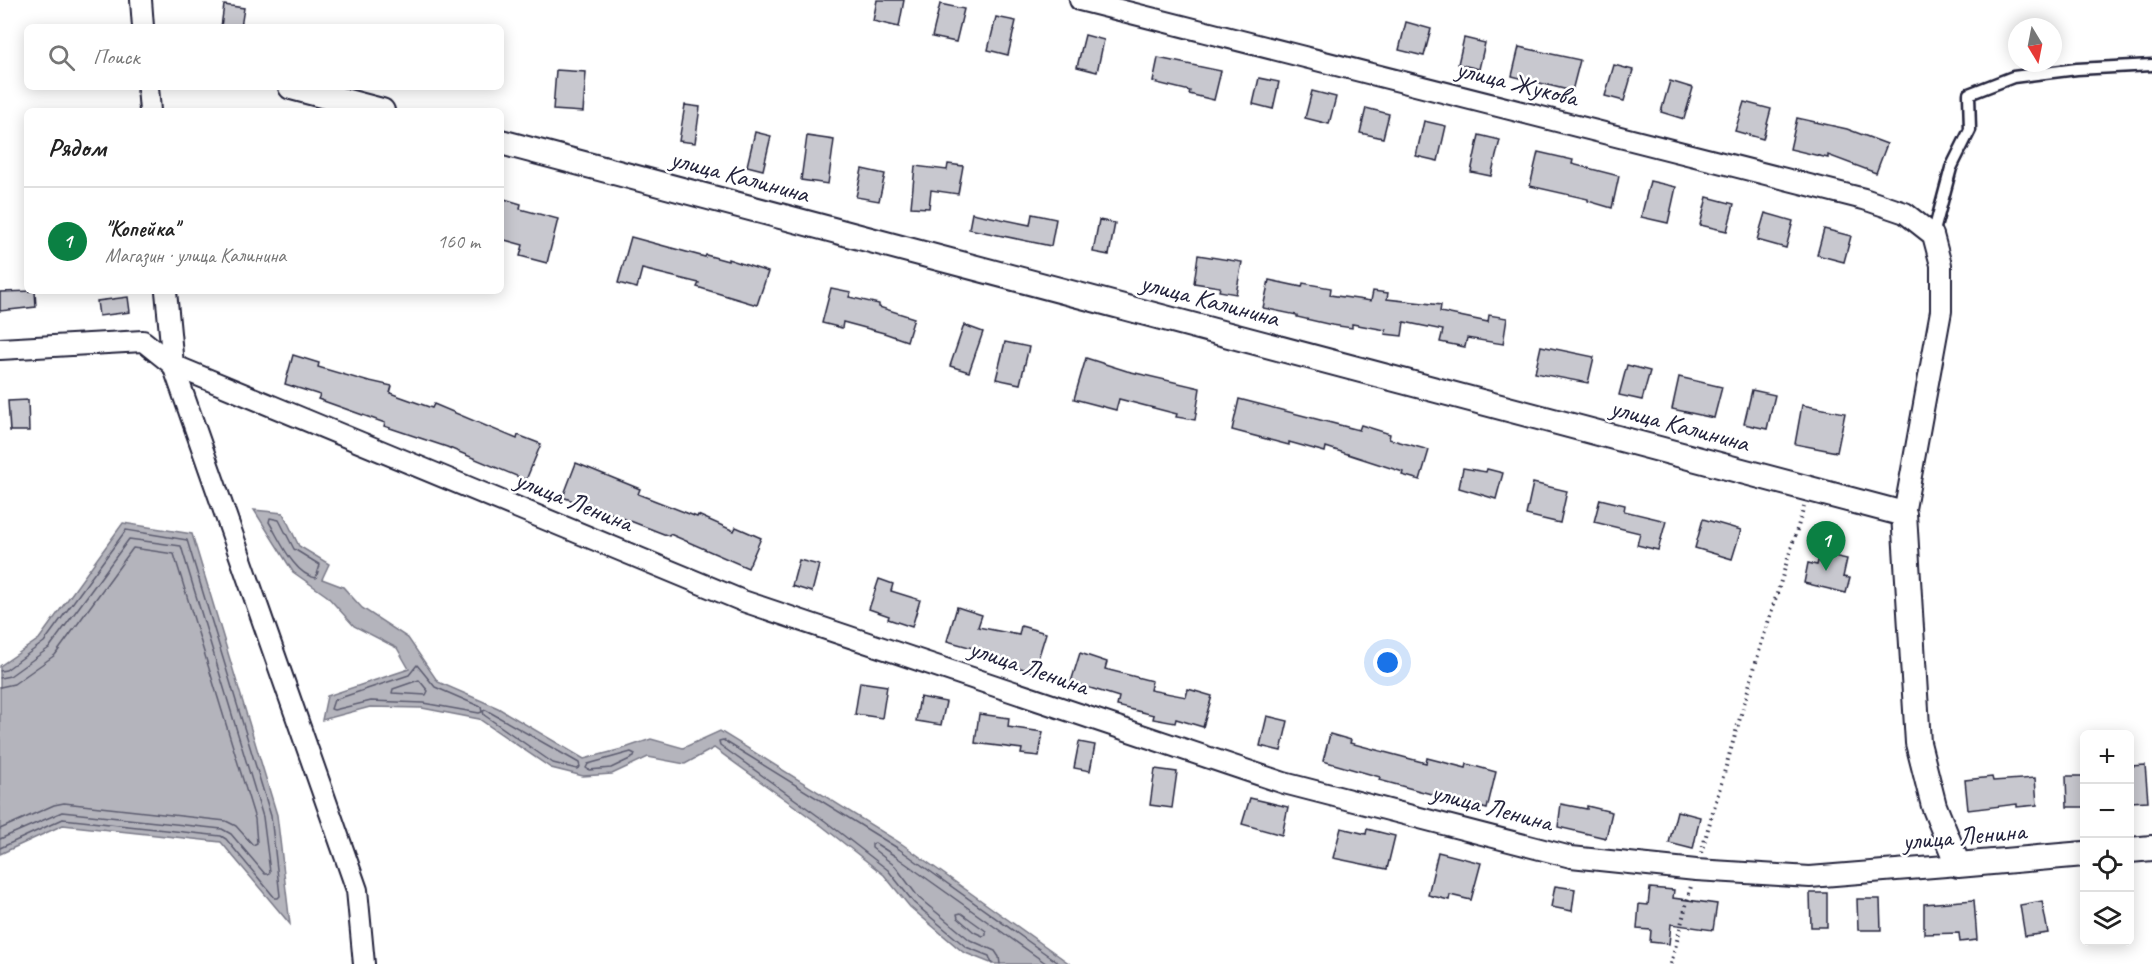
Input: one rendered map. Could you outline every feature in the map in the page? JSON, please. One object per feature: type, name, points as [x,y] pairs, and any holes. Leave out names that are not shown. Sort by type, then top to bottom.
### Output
[{"type":"street","points":[[141,0],[143,24]]},
{"type":"street","name":"улица Жукова","points":[[1080,0],[1864,199],[1905,213],[1933,235]]},
{"type":"street","points":[[148,90],[150,108]]},
{"type":"street","points":[[302,90],[371,108]]},
{"type":"street","name":"улица Калинина","points":[[504,143],[1904,514]]},
{"type":"street","points":[[1933,235],[1941,265],[1941,311],[1904,514],[1918,743],[1934,806],[1958,865]]},
{"type":"street","points":[[166,294],[173,365],[357,890],[364,964]]},
{"type":"street","name":"улица Ленина","points":[[0,349],[143,341],[173,365],[743,601],[1284,783],[1571,857],[1696,870],[1810,877],[2080,854]]},
{"type":"street","points":[[2134,850],[2152,848]]},
{"type":"lane","points":[[1933,235],[1951,168],[1970,130],[1969,94],[2013,77],[2077,69],[2152,65]]},
{"type":"path","points":[[1671,964],[1761,645],[1810,489]]},
{"type":"water","points":[[254,510],[283,513],[299,546],[329,564],[322,579],[343,587],[362,608],[408,638],[438,682],[498,708],[584,759],[651,739],[683,748],[720,731],[902,844],[1070,964],[993,964],[963,952],[910,907],[884,875],[822,826],[714,748],[685,764],[648,757],[612,774],[583,776],[551,768],[479,719],[422,708],[370,707],[322,720],[327,696],[409,669],[397,648],[354,626],[327,596],[293,572]]},
{"type":"water","points":[[123,523],[192,534],[277,815],[290,924],[221,842],[63,825],[0,854],[0,666],[39,639]]},
{"type":"building","points":[[877,0],[904,0],[899,27],[873,21]]},
{"type":"building","points":[[940,4],[964,9],[956,42],[932,37]]},
{"type":"building","points":[[224,5],[244,8],[241,24],[221,24]]},
{"type":"building","points":[[996,17],[1016,21],[1008,55],[988,50]]},
{"type":"building","points":[[1406,22],[1431,29],[1424,56],[1399,50]]},
{"type":"building","points":[[1085,35],[1104,40],[1097,72],[1077,67]]},
{"type":"building","points":[[1464,38],[1485,43],[1479,69],[1458,64]]},
{"type":"building","points":[[1519,47],[1580,60],[1572,91],[1512,76]]},
{"type":"building","points":[[1158,58],[1221,71],[1214,100],[1189,94],[1190,91],[1153,82]]},
{"type":"building","points":[[1614,65],[1633,70],[1624,101],[1605,96]]},
{"type":"building","points":[[556,70],[586,72],[583,112],[553,110]]},
{"type":"building","points":[[1259,78],[1279,82],[1273,109],[1253,104]]},
{"type":"building","points":[[1670,81],[1693,88],[1684,119],[1661,112]]},
{"type":"building","points":[[1312,91],[1336,97],[1329,124],[1305,118]]},
{"type":"building","points":[[1744,102],[1771,109],[1763,139],[1735,131]]},
{"type":"building","points":[[685,105],[700,107],[695,143],[679,141]]},
{"type":"building","points":[[1366,108],[1389,114],[1383,138],[1360,133]]},
{"type":"building","points":[[1797,118],[1847,129],[1887,144],[1876,173],[1828,155],[1828,158],[1790,149]]},
{"type":"building","points":[[1424,121],[1446,126],[1438,161],[1416,156]]},
{"type":"building","points":[[755,132],[771,136],[763,170],[747,166]]},
{"type":"building","points":[[1479,135],[1500,140],[1491,176],[1471,172]]},
{"type":"building","points":[[807,136],[834,140],[828,184],[801,180]]},
{"type":"building","points":[[1538,152],[1573,160],[1572,164],[1619,176],[1612,208],[1588,201],[1588,199],[1530,186]]},
{"type":"building","points":[[948,164],[963,166],[958,194],[931,190],[929,208],[911,207],[915,166],[947,170]]},
{"type":"building","points":[[862,169],[885,174],[879,201],[856,197]]},
{"type":"building","points":[[1650,181],[1676,187],[1668,223],[1641,217]]},
{"type":"building","points":[[1707,197],[1734,204],[1727,231],[1700,225]]},
{"type":"building","points":[[504,199],[521,204],[520,209],[558,219],[547,263],[520,256],[523,245],[504,240]]},
{"type":"building","points":[[972,213],[1030,225],[1032,214],[1056,219],[1051,246],[969,229]]},
{"type":"building","points":[[1765,213],[1793,221],[1786,248],[1757,240]]},
{"type":"building","points":[[1099,220],[1115,223],[1109,255],[1093,252]]},
{"type":"building","points":[[1824,229],[1851,236],[1844,262],[1817,255]]},
{"type":"building","points":[[631,237],[705,257],[706,255],[728,261],[728,259],[768,272],[757,305],[697,287],[699,283],[642,269],[637,288],[618,283]]},
{"type":"building","points":[[1198,255],[1242,262],[1236,294],[1219,291],[1220,287],[1194,283]]},
{"type":"building","points":[[1269,280],[1302,287],[1303,283],[1331,288],[1330,295],[1371,301],[1373,291],[1388,293],[1387,299],[1441,305],[1440,312],[1488,322],[1489,315],[1507,318],[1503,344],[1467,338],[1465,347],[1440,342],[1443,330],[1404,322],[1402,336],[1385,334],[1386,330],[1352,324],[1352,328],[1332,325],[1263,308]]},
{"type":"building","points":[[831,288],[851,292],[849,297],[879,304],[879,307],[914,318],[907,341],[843,322],[842,328],[822,323]]},
{"type":"building","points":[[24,291],[24,294],[35,294],[36,307],[0,311],[0,292]]},
{"type":"building","points":[[128,297],[130,312],[99,316],[97,301]]},
{"type":"building","points":[[964,325],[983,332],[969,372],[950,366]]},
{"type":"building","points":[[1005,342],[1029,347],[1020,384],[996,379]]},
{"type":"building","points":[[1541,346],[1594,357],[1588,383],[1535,373]]},
{"type":"building","points":[[293,355],[319,363],[318,367],[369,382],[392,386],[390,393],[432,408],[434,404],[517,439],[518,435],[541,444],[526,480],[447,447],[384,426],[385,423],[318,399],[320,395],[285,384]]},
{"type":"building","points":[[1086,358],[1127,371],[1200,388],[1195,420],[1176,417],[1177,414],[1119,399],[1116,410],[1074,399]]},
{"type":"building","points":[[1627,365],[1650,371],[1642,400],[1619,395]]},
{"type":"building","points":[[1679,377],[1722,387],[1714,418],[1672,409]]},
{"type":"building","points":[[1752,390],[1775,395],[1767,429],[1744,424]]},
{"type":"building","points":[[1239,399],[1359,430],[1361,425],[1390,434],[1389,439],[1429,450],[1420,480],[1402,475],[1403,472],[1326,447],[1325,452],[1232,430]]},
{"type":"building","points":[[28,400],[29,431],[10,431],[8,401]]},
{"type":"building","points":[[1802,405],[1845,413],[1837,452],[1795,444]]},
{"type":"building","points":[[576,463],[640,489],[638,494],[697,517],[698,515],[734,531],[736,527],[761,538],[748,568],[670,534],[669,536],[563,497]]},
{"type":"building","points":[[1463,468],[1486,472],[1487,469],[1503,473],[1496,499],[1459,488]]},
{"type":"building","points":[[1533,483],[1567,491],[1560,523],[1526,515]]},
{"type":"building","points":[[1600,499],[1625,505],[1624,511],[1666,521],[1658,550],[1637,545],[1640,533],[1594,522]]},
{"type":"building","points":[[1703,519],[1741,530],[1732,559],[1695,548]]},
{"type":"building","points":[[1820,553],[1847,559],[1843,577],[1850,578],[1846,593],[1804,583],[1808,563],[1817,565]]},
{"type":"building","points":[[799,560],[819,565],[812,592],[792,586]]},
{"type":"building","points":[[879,579],[893,584],[891,591],[920,600],[912,627],[888,619],[889,616],[869,609]]},
{"type":"building","points":[[957,607],[982,615],[978,627],[1019,635],[1021,626],[1046,633],[1034,672],[990,659],[991,653],[947,641]]},
{"type":"building","points":[[1080,653],[1107,662],[1105,669],[1152,681],[1150,690],[1186,697],[1188,689],[1212,696],[1203,727],[1176,719],[1175,723],[1153,719],[1154,715],[1117,706],[1119,697],[1071,682]]},
{"type":"building","points":[[860,682],[887,686],[882,718],[855,714]]},
{"type":"building","points":[[920,697],[946,702],[941,725],[916,721]]},
{"type":"building","points":[[979,714],[1009,718],[1008,727],[1043,732],[1039,756],[1021,754],[1022,749],[975,743]]},
{"type":"building","points":[[1267,716],[1288,721],[1281,751],[1260,746]]},
{"type":"building","points":[[1330,734],[1351,740],[1350,743],[1426,763],[1427,758],[1466,768],[1467,764],[1496,772],[1487,809],[1379,780],[1380,777],[1323,761]]},
{"type":"building","points":[[1079,742],[1095,745],[1090,771],[1074,768]]},
{"type":"building","points":[[2145,765],[2148,801],[2134,802],[2134,766]]},
{"type":"building","points":[[1155,769],[1177,772],[1172,808],[1150,805]]},
{"type":"building","points":[[2066,776],[2080,776],[2080,807],[2067,807]]},
{"type":"building","points":[[1992,777],[1993,781],[2035,778],[2037,805],[2017,807],[2017,804],[1968,810],[1965,780]]},
{"type":"building","points":[[1250,798],[1288,807],[1282,835],[1242,824]]},
{"type":"building","points":[[1561,804],[1587,809],[1587,806],[1612,812],[1606,838],[1558,827]]},
{"type":"building","points":[[1677,811],[1700,817],[1693,849],[1669,843]]},
{"type":"building","points":[[1341,828],[1366,834],[1367,829],[1395,836],[1387,869],[1333,858]]},
{"type":"building","points":[[1438,852],[1481,863],[1471,900],[1450,895],[1449,900],[1428,895]]},
{"type":"building","points":[[1555,886],[1575,889],[1572,911],[1551,907]]},
{"type":"building","points":[[1650,888],[1674,890],[1673,898],[1717,904],[1713,930],[1671,924],[1669,944],[1650,942],[1651,930],[1637,929],[1639,904],[1648,905]]},
{"type":"building","points":[[1810,893],[1827,893],[1827,927],[1811,927]]},
{"type":"building","points":[[1857,899],[1880,899],[1881,930],[1858,930]]},
{"type":"building","points":[[1974,900],[1977,940],[1960,942],[1959,933],[1924,934],[1924,904]]},
{"type":"building","points":[[2042,901],[2048,933],[2025,936],[2020,905]]},
{"type":"place","name":"\"Копейка\"","points":[[1826,571]]}]
